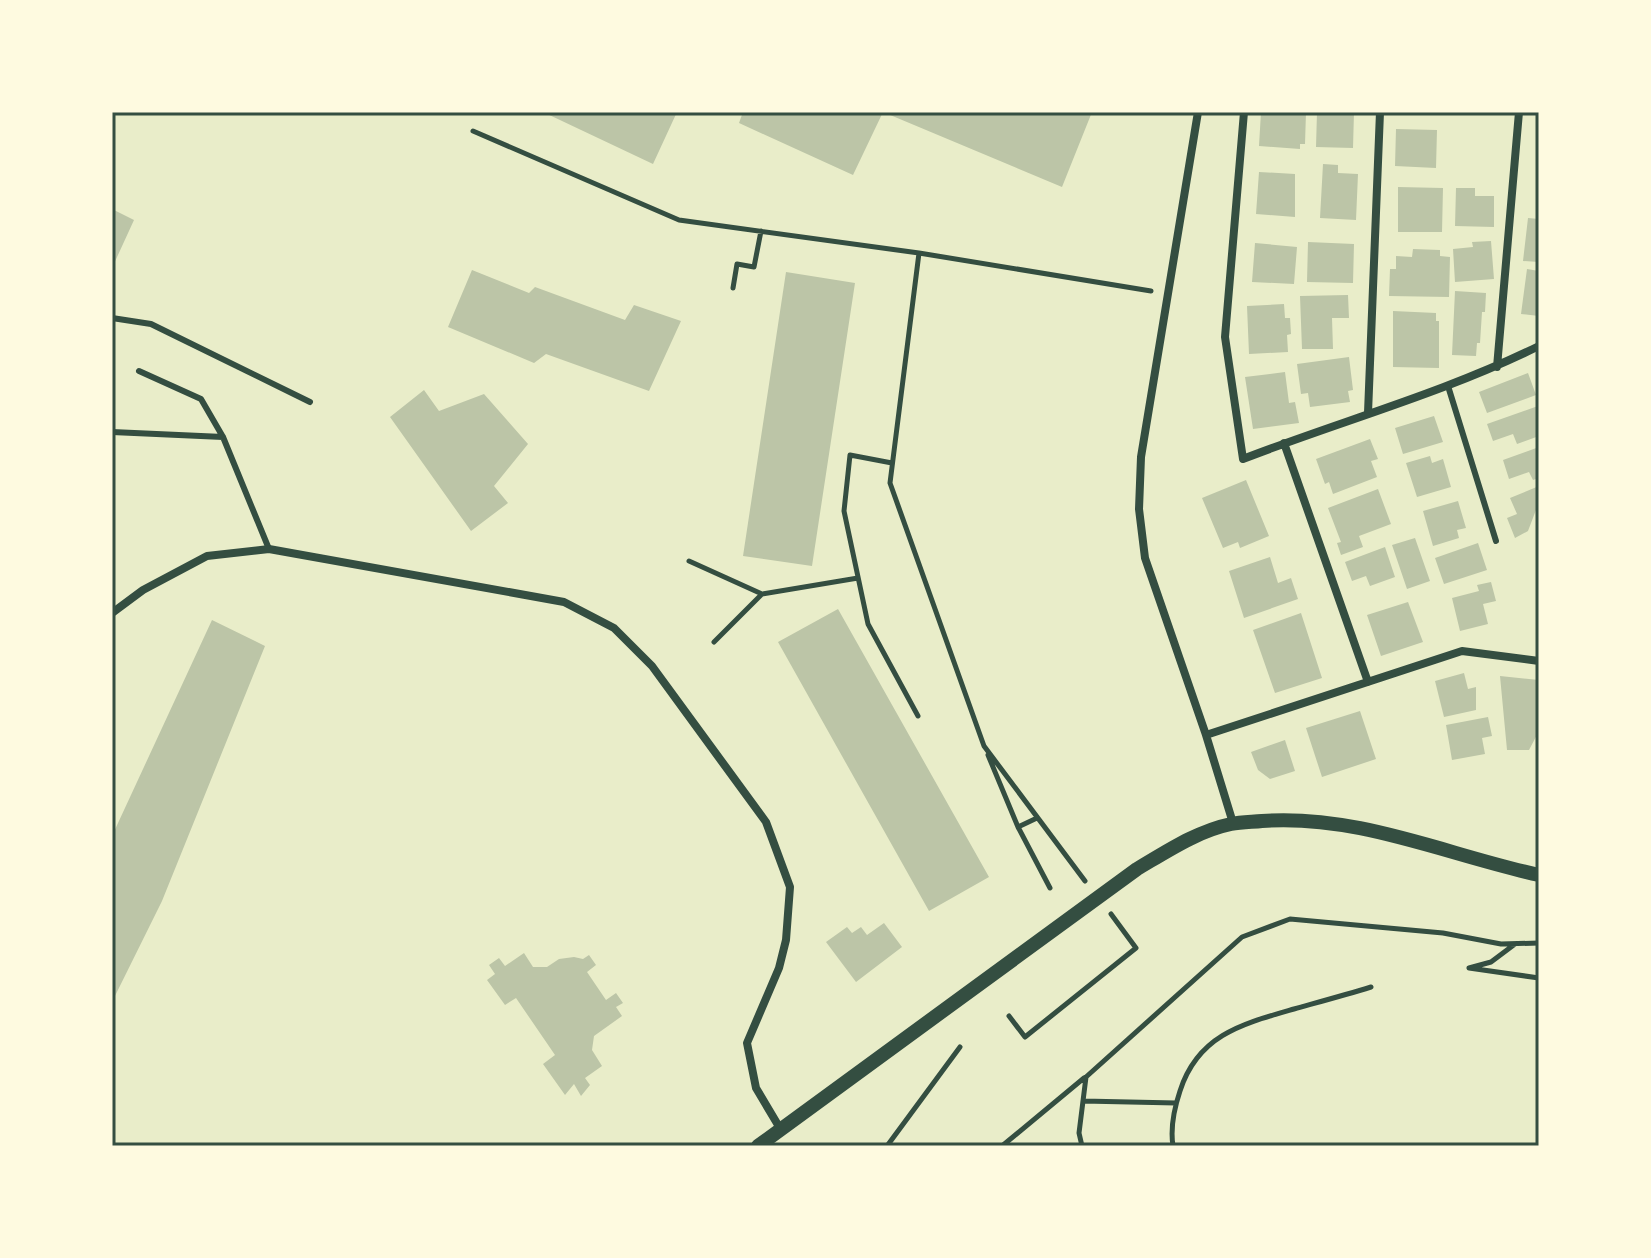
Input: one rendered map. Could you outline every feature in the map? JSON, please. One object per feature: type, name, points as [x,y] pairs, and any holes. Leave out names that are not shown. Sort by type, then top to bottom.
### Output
[{"type":"street","points":[[1198,112],[1141,457],[1139,509],[1145,558],[1233,823]]},
{"type":"street","points":[[1244,112],[1225,337],[1243,459],[1448,386],[1539,346]]},
{"type":"street","points":[[1368,413],[1380,112]]},
{"type":"street","points":[[1497,367],[1519,112]]},
{"type":"street","points":[[1284,443],[1368,682]]},
{"type":"street","points":[[112,613],[143,590],[207,556],[269,549],[564,602],[614,628],[652,666],[766,822],[790,887],[786,940],[779,968],[747,1043],[756,1088],[781,1130]]},
{"type":"street","points":[[1206,735],[1462,651],[1539,661]]},
{"type":"street","points":[[758,1146],[1137,869],[1215,828],[1233,823],[1318,821],[1366,828],[1539,875]]},
{"type":"lane","points":[[112,318],[151,324],[310,402]]},
{"type":"lane","points":[[139,371],[201,399],[223,437],[269,549]]},
{"type":"lane","points":[[1448,386],[1496,541]]},
{"type":"lane","points":[[112,432],[223,437]]},
{"type":"path","points":[[473,131],[679,220],[919,253],[1168,295]]},
{"type":"path","points":[[733,288],[737,264],[754,267],[761,231]]},
{"type":"path","points":[[919,253],[890,483],[984,746],[1018,827],[1050,888]]},
{"type":"path","points":[[892,463],[850,455],[844,511],[868,624],[918,716]]},
{"type":"path","points":[[689,561],[762,594],[858,578]]},
{"type":"path","points":[[714,642],[762,594]]},
{"type":"path","points":[[984,746],[1037,818],[1018,827]]},
{"type":"path","points":[[1002,1146],[1086,1077],[1242,937],[1290,919],[1443,933],[1501,944],[1539,943]]},
{"type":"path","points":[[1515,944],[1491,962],[1469,968],[1539,978]]},
{"type":"path","points":[[1009,1016],[1025,1037],[1136,948]]},
{"type":"path","points":[[1173,1146],[1171,1133],[1176,1103],[1185,1075],[1212,1042],[1230,1030],[1254,1021],[1371,987]]},
{"type":"path","points":[[887,1146],[960,1047]]},
{"type":"path","points":[[1082,1146],[1079,1133],[1086,1077]]},
{"type":"path","points":[[1083,1101],[1176,1103]]},
{"type":"building","points":[[543,112],[677,112],[653,164]]},
{"type":"building","points":[[743,112],[883,112],[853,175],[739,123]]},
{"type":"building","points":[[883,112],[1092,112],[1062,187]]},
{"type":"building","points":[[1261,112],[1306,112],[1305,144],[1300,144],[1300,149],[1259,146]]},
{"type":"building","points":[[1317,112],[1354,112],[1353,148],[1316,147]]},
{"type":"building","points":[[1396,129],[1437,130],[1436,168],[1395,166]]},
{"type":"building","points":[[1323,164],[1338,165],[1338,173],[1358,174],[1356,220],[1320,218]]},
{"type":"building","points":[[1259,172],[1295,174],[1295,217],[1256,214]]},
{"type":"building","points":[[1398,187],[1443,188],[1442,232],[1398,232]]},
{"type":"building","points":[[1456,188],[1475,188],[1475,196],[1494,196],[1494,227],[1455,226]]},
{"type":"building","points":[[112,209],[134,220],[112,268]]},
{"type":"building","points":[[1528,218],[1539,219],[1539,262],[1523,261]]},
{"type":"building","points":[[1491,241],[1494,279],[1455,282],[1453,249],[1473,247],[1472,242]]},
{"type":"building","points":[[1308,242],[1354,244],[1353,283],[1307,282]]},
{"type":"building","points":[[1255,243],[1297,247],[1294,284],[1252,282]]},
{"type":"building","points":[[1413,249],[1440,250],[1440,256],[1450,257],[1449,297],[1389,296],[1390,269],[1396,269],[1396,256],[1412,257]]},
{"type":"building","points":[[1527,269],[1539,271],[1539,316],[1521,314]]},
{"type":"building","points":[[472,270],[529,293],[535,287],[625,320],[634,305],[681,321],[649,391],[546,354],[534,363],[448,327]]},
{"type":"building","points":[[786,272],[855,283],[812,566],[743,556]]},
{"type":"building","points":[[1455,291],[1486,293],[1476,356],[1452,355]]},
{"type":"building","points":[[1348,295],[1349,318],[1332,318],[1333,349],[1302,349],[1300,296]]},
{"type":"building","points":[[1284,304],[1285,318],[1290,318],[1288,352],[1249,354],[1247,306]]},
{"type":"building","points":[[1393,311],[1436,313],[1436,321],[1439,321],[1439,368],[1393,367]]},
{"type":"building","points":[[1349,357],[1353,390],[1348,391],[1350,402],[1310,407],[1308,393],[1301,394],[1297,364]]},
{"type":"building","points":[[1285,372],[1289,403],[1295,402],[1299,423],[1253,429],[1245,377]]},
{"type":"building","points":[[1528,373],[1536,395],[1487,413],[1479,392]]},
{"type":"building","points":[[424,390],[439,411],[484,394],[528,444],[494,486],[508,503],[471,531],[390,417]]},
{"type":"building","points":[[1538,406],[1539,436],[1517,444],[1513,434],[1493,441],[1487,424]]},
{"type":"building","points":[[1434,416],[1443,442],[1403,454],[1395,428]]},
{"type":"building","points":[[1370,439],[1378,459],[1371,461],[1377,477],[1333,494],[1329,482],[1325,484],[1316,459]]},
{"type":"building","points":[[1539,447],[1539,478],[1533,480],[1529,472],[1509,479],[1503,460]]},
{"type":"building","points":[[1430,456],[1432,463],[1443,459],[1451,487],[1417,497],[1406,463]]},
{"type":"building","points":[[1246,480],[1269,536],[1240,548],[1238,542],[1223,548],[1202,498]]},
{"type":"building","points":[[1539,486],[1539,502],[1528,531],[1515,538],[1507,518],[1517,514],[1510,498]]},
{"type":"building","points":[[1378,489],[1391,524],[1359,536],[1363,547],[1341,555],[1337,543],[1341,542],[1328,508]]},
{"type":"building","points":[[1458,501],[1466,528],[1457,530],[1459,538],[1433,546],[1423,511]]},
{"type":"building","points":[[1415,538],[1430,581],[1407,589],[1392,545]]},
{"type":"building","points":[[1478,543],[1487,570],[1444,584],[1435,558]]},
{"type":"building","points":[[1385,547],[1395,577],[1370,586],[1366,576],[1352,581],[1345,562]]},
{"type":"building","points":[[1270,557],[1278,583],[1291,578],[1298,599],[1244,618],[1229,571]]},
{"type":"building","points":[[1491,582],[1496,601],[1483,604],[1488,624],[1460,631],[1452,598],[1479,591],[1477,585]]},
{"type":"building","points":[[1408,602],[1423,642],[1381,656],[1367,615]]},
{"type":"building","points":[[838,609],[989,877],[929,911],[778,642]]},
{"type":"building","points":[[1301,613],[1322,678],[1275,693],[1253,630]]},
{"type":"building","points":[[212,620],[265,646],[162,901],[112,1002],[112,836]]},
{"type":"building","points":[[1464,673],[1468,689],[1476,687],[1476,710],[1444,717],[1435,681]]},
{"type":"building","points":[[1500,676],[1539,680],[1539,731],[1529,750],[1507,750]]},
{"type":"building","points":[[1360,711],[1376,759],[1322,777],[1306,728]]},
{"type":"building","points":[[1488,717],[1492,736],[1482,738],[1485,754],[1452,760],[1446,725]]},
{"type":"building","points":[[1285,740],[1295,771],[1270,779],[1258,770],[1251,752]]},
{"type":"building","points":[[884,923],[902,947],[856,982],[826,942],[847,927],[852,933],[861,927],[867,935]]},
{"type":"building","points":[[524,953],[533,967],[547,967],[559,959],[583,959],[589,955],[596,965],[587,972],[606,1000],[616,993],[623,1003],[616,1007],[622,1016],[594,1036],[592,1050],[602,1066],[585,1078],[590,1085],[581,1096],[574,1084],[565,1095],[543,1064],[555,1055],[516,998],[505,1005],[487,980],[495,974],[489,965],[499,958],[505,966]]}]
